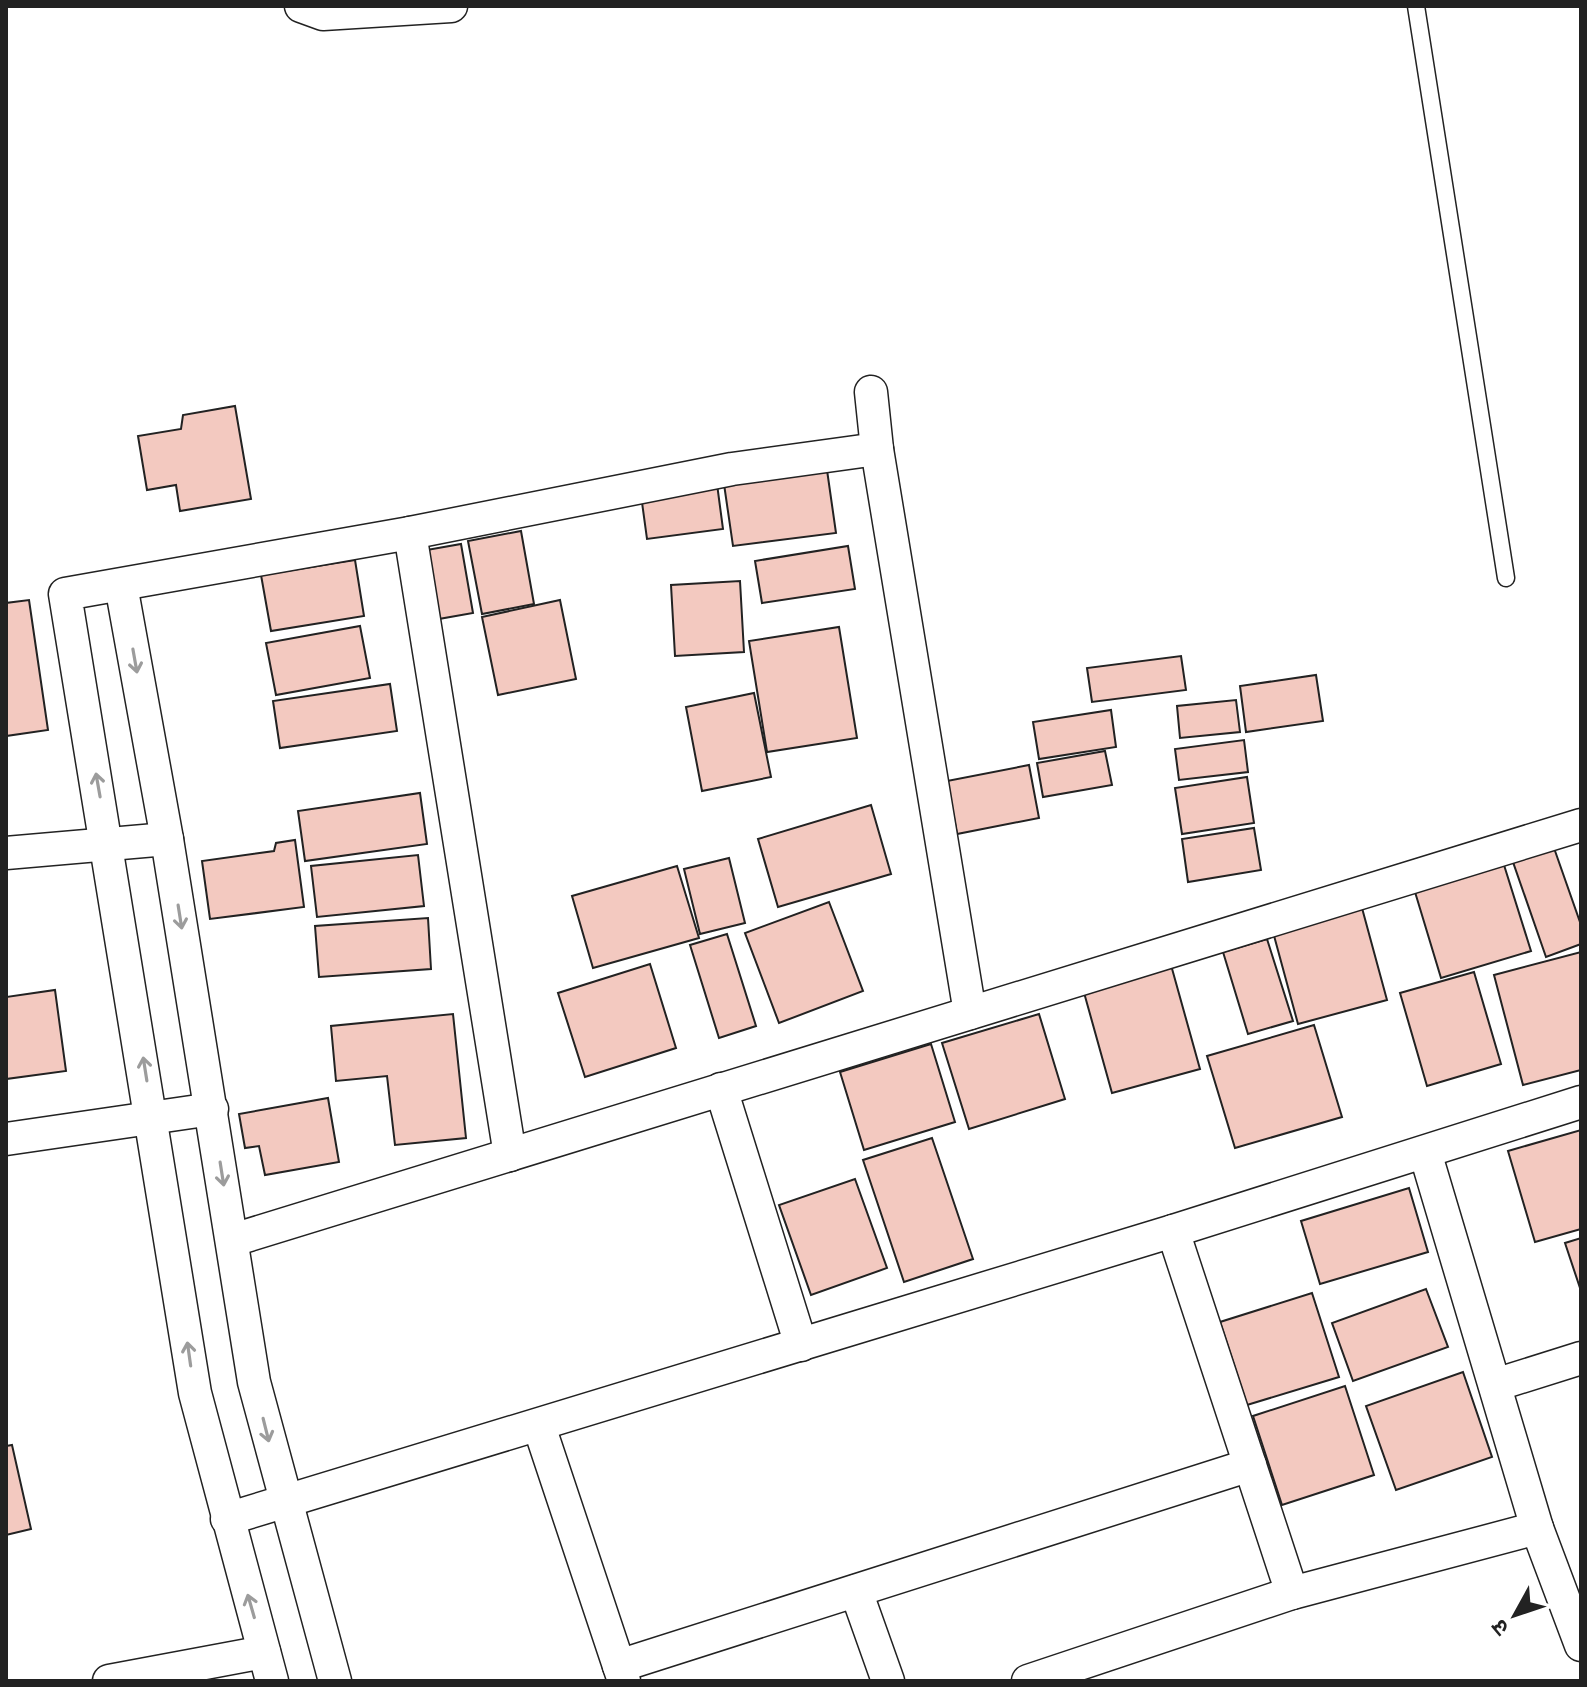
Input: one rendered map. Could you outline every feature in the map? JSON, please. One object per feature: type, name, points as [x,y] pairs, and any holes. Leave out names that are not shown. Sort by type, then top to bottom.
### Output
[{"type":"street","points":[[301,6],[323,14],[451,6]]},
{"type":"street","points":[[871,392],[877,449],[970,1013]]},
{"type":"street","points":[[109,1681],[268,1666],[195,1393],[153,1118],[65,594],[410,533],[732,469],[877,449]]},
{"type":"street","points":[[410,533],[510,1155]]},
{"type":"street","points":[[121,585],[167,839],[254,1382],[284,1504],[335,1681]]},
{"type":"street","points":[[233,1240],[1581,825]]},
{"type":"street","points":[[6,853],[167,839]]},
{"type":"street","points":[[721,1089],[801,1345]]},
{"type":"street","points":[[227,1519],[1173,1231],[1581,1102]]},
{"type":"street","points":[[6,1139],[212,1109]]},
{"type":"street","points":[[1425,1152],[1537,1528],[1581,1645]]},
{"type":"street","points":[[1173,1231],[1292,1593]]},
{"type":"street","points":[[1495,1385],[1581,1358]]},
{"type":"street","points":[[539,1426],[622,1674],[856,1591],[1250,1465]]},
{"type":"street","points":[[1028,1681],[1292,1593],[1537,1528]]},
{"type":"street","points":[[856,1591],[888,1681]]},
{"type":"lane","points":[[1416,6],[1506,578]]},
{"type":"building","points":[[235,406],[251,499],[180,511],[176,485],[147,490],[138,436],[181,429],[183,415]]},
{"type":"building","points":[[827,470],[836,533],[733,546],[724,484]]},
{"type":"building","points":[[717,484],[723,529],[647,539],[641,495]]},
{"type":"building","points":[[521,531],[534,604],[482,614],[468,541]]},
{"type":"building","points":[[461,544],[473,613],[433,620],[421,551]]},
{"type":"building","points":[[848,546],[855,589],[762,603],[755,561]]},
{"type":"building","points":[[355,560],[364,616],[271,631],[261,575]]},
{"type":"building","points":[[740,581],[744,652],[675,656],[671,585]]},
{"type":"building","points":[[29,600],[48,730],[6,736],[6,603]]},
{"type":"building","points":[[560,600],[576,679],[498,695],[482,617]]},
{"type":"building","points":[[360,626],[370,678],[276,695],[266,643]]},
{"type":"building","points":[[839,627],[857,738],[767,752],[749,641]]},
{"type":"building","points":[[1181,656],[1186,690],[1092,702],[1087,668]]},
{"type":"building","points":[[1316,675],[1323,721],[1246,732],[1240,686]]},
{"type":"building","points":[[390,684],[397,731],[280,748],[273,701]]},
{"type":"building","points":[[754,693],[771,777],[702,791],[686,707]]},
{"type":"building","points":[[1236,700],[1240,732],[1180,738],[1177,706]]},
{"type":"building","points":[[1111,710],[1116,747],[1039,759],[1033,722]]},
{"type":"building","points":[[1244,740],[1248,772],[1179,780],[1175,749]]},
{"type":"building","points":[[1105,751],[1112,785],[1043,797],[1037,763]]},
{"type":"building","points":[[1029,765],[1039,818],[957,834],[947,781]]},
{"type":"building","points":[[1247,777],[1254,823],[1182,834],[1175,788]]},
{"type":"building","points":[[420,793],[427,844],[305,861],[298,811]]},
{"type":"building","points":[[871,805],[891,874],[778,907],[758,839]]},
{"type":"building","points":[[1254,828],[1261,870],[1188,882],[1182,839]]},
{"type":"building","points":[[295,840],[304,907],[210,919],[202,861],[274,851],[276,843]]},
{"type":"building","points":[[1554,848],[1581,925],[1581,944],[1546,957],[1513,862]]},
{"type":"building","points":[[418,855],[424,906],[317,917],[311,866]]},
{"type":"building","points":[[729,858],[745,923],[700,934],[684,869]]},
{"type":"building","points":[[1504,865],[1531,951],[1441,978],[1415,892]]},
{"type":"building","points":[[677,866],[699,938],[593,968],[572,896]]},
{"type":"building","points":[[829,902],[863,991],[779,1023],[745,933]]},
{"type":"building","points":[[1362,908],[1387,1000],[1298,1024],[1273,932]]},
{"type":"building","points":[[428,918],[431,969],[319,977],[315,926]]},
{"type":"building","points":[[727,934],[756,1026],[719,1038],[690,945]]},
{"type":"building","points":[[1267,939],[1293,1021],[1248,1034],[1223,952]]},
{"type":"building","points":[[1581,952],[1581,1070],[1523,1085],[1494,975]]},
{"type":"building","points":[[650,964],[676,1048],[585,1077],[558,993]]},
{"type":"building","points":[[1171,965],[1200,1069],[1112,1093],[1083,989]]},
{"type":"building","points":[[1474,972],[1501,1064],[1427,1086],[1400,993]]},
{"type":"building","points":[[55,990],[66,1071],[6,1079],[6,997]]},
{"type":"building","points":[[453,1014],[466,1138],[395,1145],[387,1076],[336,1081],[331,1026]]},
{"type":"building","points":[[1039,1014],[1065,1099],[969,1129],[942,1043]]},
{"type":"building","points":[[1314,1025],[1342,1117],[1235,1148],[1207,1056]]},
{"type":"building","points":[[931,1044],[955,1122],[864,1150],[840,1072]]},
{"type":"building","points":[[328,1098],[339,1162],[265,1175],[259,1146],[245,1148],[239,1114]]},
{"type":"building","points":[[1581,1130],[1581,1229],[1535,1242],[1508,1151]]},
{"type":"building","points":[[932,1138],[973,1259],[904,1282],[863,1160]]},
{"type":"building","points":[[855,1179],[887,1268],[811,1295],[779,1205]]},
{"type":"building","points":[[1409,1188],[1428,1252],[1320,1284],[1301,1221]]},
{"type":"building","points":[[1581,1238],[1581,1291],[1565,1243]]},
{"type":"building","points":[[1426,1289],[1448,1347],[1353,1381],[1332,1323]]},
{"type":"building","points":[[1312,1293],[1339,1377],[1247,1405],[1220,1322]]},
{"type":"building","points":[[1463,1372],[1492,1457],[1396,1490],[1366,1406]]},
{"type":"building","points":[[1345,1386],[1374,1475],[1282,1505],[1253,1416]]},
{"type":"building","points":[[12,1445],[31,1529],[6,1535],[6,1446]]}]
